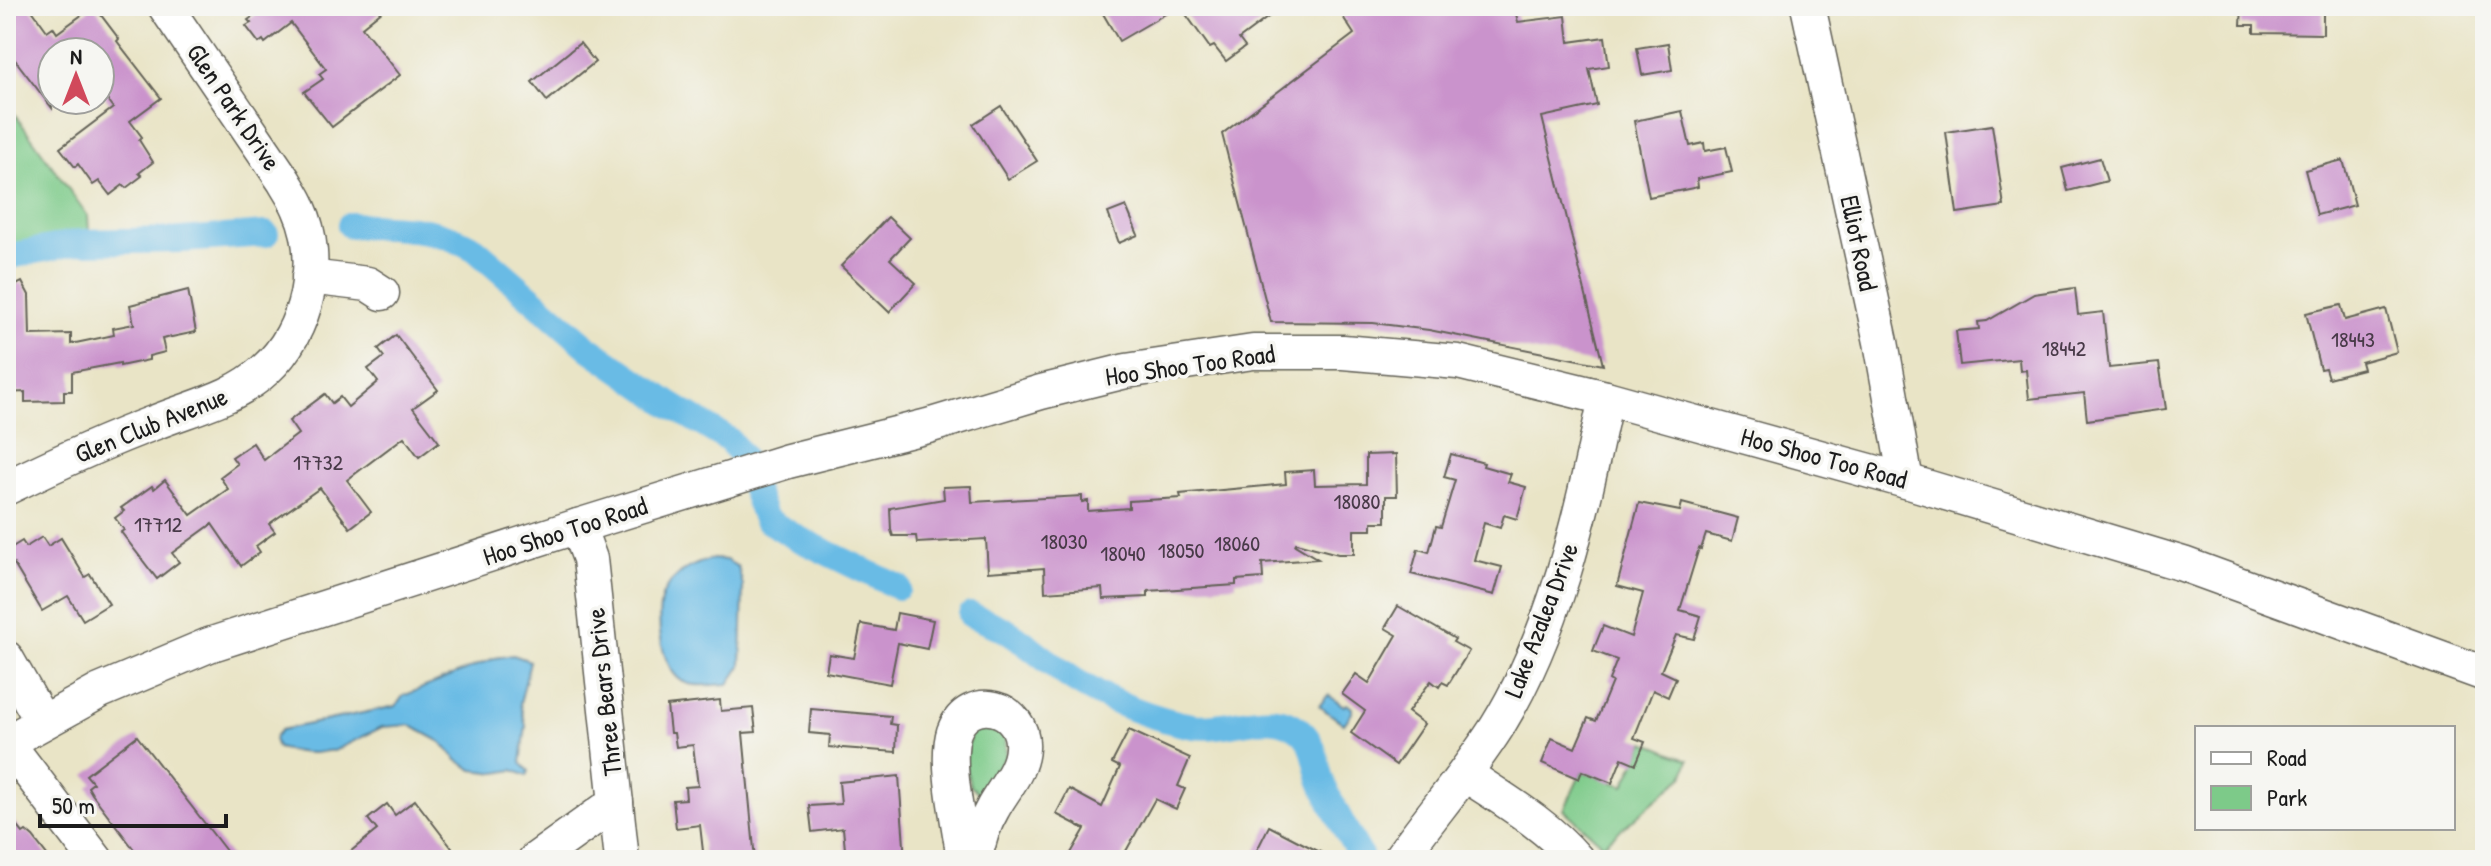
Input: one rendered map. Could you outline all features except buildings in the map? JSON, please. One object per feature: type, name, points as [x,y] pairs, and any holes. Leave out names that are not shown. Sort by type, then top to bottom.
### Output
[{"type":"street","name":"Glen Park Drive","points":[[165,6],[300,209]]},
{"type":"street","name":"Elliot Road","points":[[1808,6],[1881,342],[1906,481]]},
{"type":"street","name":"Glen Club Avenue","points":[[6,488],[107,441],[234,393],[266,370],[286,344],[303,309],[309,277],[309,245],[300,209]]},
{"type":"street","points":[[309,277],[368,284],[382,293]]},
{"type":"street","name":"Hoo Shoo Too Road","points":[[6,743],[100,691],[209,645],[578,526],[749,473],[1126,371],[1253,352],[1343,352],[1458,362],[1606,398],[1906,481],[2183,564],[2485,674]]},
{"type":"street","name":"Lake Azalea Drive","points":[[1399,860],[1465,774],[1497,726],[1526,671],[1549,612],[1585,495],[1606,398]]},
{"type":"street","name":"Three Bears Drive","points":[[578,526],[590,559],[622,860]]},
{"type":"street","points":[[6,658],[42,721]]},
{"type":"street","points":[[964,860],[951,746],[955,730],[971,710],[994,707],[1004,711],[1017,726],[1023,745],[1021,759],[985,822],[975,860]]},
{"type":"street","points":[[6,743],[96,860]]},
{"type":"street","points":[[1465,774],[1518,809],[1564,845],[1577,860]]},
{"type":"street","points":[[535,860],[616,802]]},
{"type":"green space","points":[[6,102],[88,216],[89,232],[6,248]]},
{"type":"green space","points":[[984,721],[1005,731],[1006,755],[984,792],[979,793],[970,786],[965,762],[971,730]]},
{"type":"green space","points":[[1645,742],[1689,760],[1683,777],[1603,845],[1564,810],[1582,771],[1624,786]]},
{"type":"water","points":[[711,559],[726,560],[738,567],[743,586],[741,666],[729,684],[696,685],[677,677],[665,657],[660,604],[667,587],[677,576]]},
{"type":"water","points":[[513,655],[530,661],[520,704],[526,726],[521,763],[529,771],[527,776],[513,770],[497,773],[473,770],[457,760],[441,742],[410,725],[382,727],[334,751],[308,753],[277,748],[274,739],[281,730],[396,706],[403,696],[495,658]]},
{"type":"water","points":[[1328,695],[1352,708],[1344,724],[1319,706]]},
{"type":"waterway","points":[[350,225],[429,232],[475,249],[590,349],[671,405],[729,440],[741,455],[765,519],[898,587]]},
{"type":"waterway","points":[[6,257],[79,242],[266,234]]},
{"type":"waterway","points":[[971,615],[1010,633],[1086,687],[1147,714],[1193,726],[1265,719],[1292,725],[1311,744],[1325,789],[1360,855]]}]
